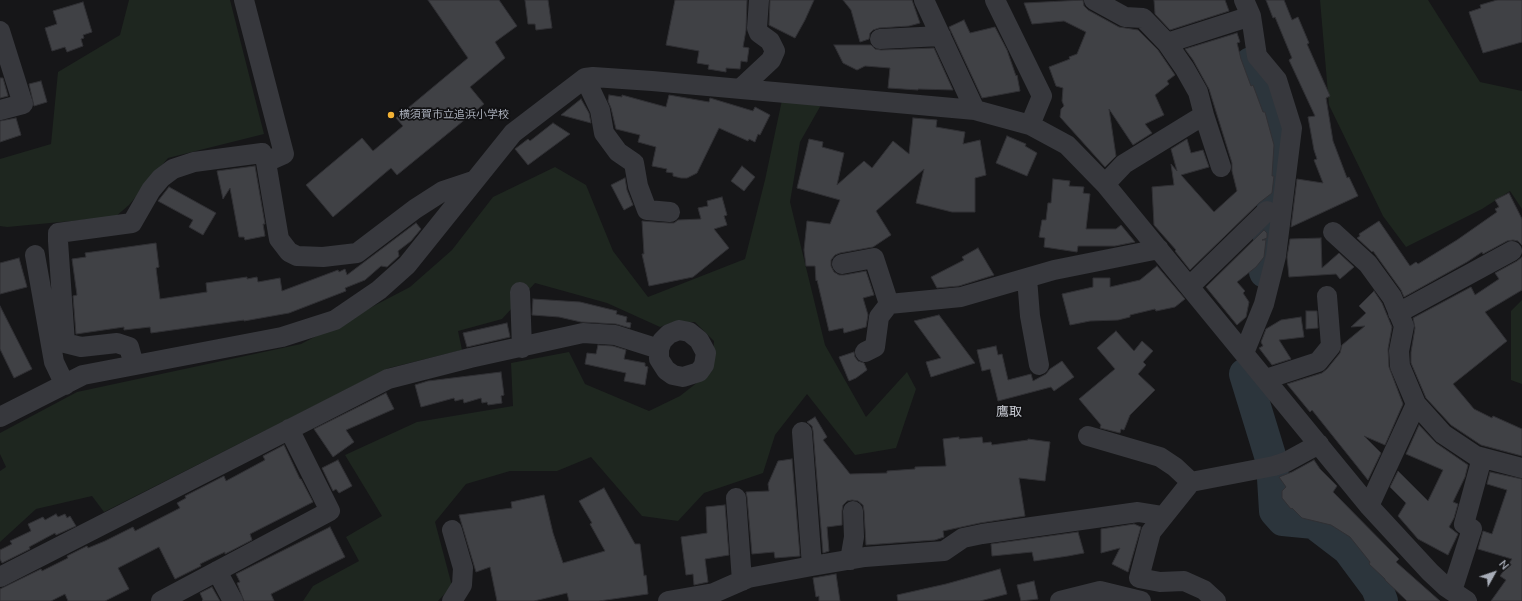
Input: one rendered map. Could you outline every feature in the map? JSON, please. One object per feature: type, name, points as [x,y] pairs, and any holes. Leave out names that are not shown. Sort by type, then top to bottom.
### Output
[{"type":"street","points":[[244,0],[284,154],[266,162]]},
{"type":"street","points":[[740,89],[771,60],[775,51],[770,41],[758,34],[759,0]]},
{"type":"street","points":[[924,0],[975,110]]},
{"type":"street","points":[[995,0],[1042,96],[1030,125]]},
{"type":"street","points":[[1094,0],[1125,17],[1143,18],[1167,42],[1198,92],[1221,167]]},
{"type":"street","points":[[1167,42],[1245,14],[1257,56],[1277,80],[1292,128],[1276,256],[1264,304],[1244,353]]},
{"type":"street","points":[[0,31],[23,104],[0,110]]},
{"type":"street","points":[[880,39],[941,36]]},
{"type":"street","points":[[0,417],[83,375],[282,337],[335,320],[380,290],[407,265],[512,132],[585,78],[592,77],[975,110],[1030,125],[1067,145],[1105,184],[1369,506],[1430,572],[1459,596],[1472,529],[1464,524],[1482,458]]},
{"type":"street","points":[[585,78],[600,110],[604,133],[618,152],[634,163],[638,186],[647,210],[670,212]]},
{"type":"street","points":[[1105,184],[1124,164],[1204,115]]},
{"type":"street","points":[[134,365],[129,347],[118,343],[81,347],[65,343],[58,233],[132,223],[151,190],[161,178],[173,169],[194,162],[262,153],[266,162],[279,239],[289,252],[297,256],[323,257],[357,254],[415,209],[443,191],[473,181]]},
{"type":"street","points":[[1190,286],[1266,211]]},
{"type":"street","points":[[1333,232],[1368,264],[1392,297],[1404,326],[1399,351],[1400,366],[1416,404],[1443,434],[1476,456],[1522,468]]},
{"type":"street","points":[[864,352],[875,347],[879,316],[888,304],[961,297],[1054,270],[1159,249]]},
{"type":"street","points":[[1398,313],[1512,251]]},
{"type":"street","points":[[35,255],[54,362],[65,385]]},
{"type":"street","points":[[842,264],[874,258],[888,304]]},
{"type":"street","points":[[1026,278],[1030,316],[1039,365]]},
{"type":"street","points":[[520,292],[522,348]]},
{"type":"street","points":[[1266,379],[1318,362],[1331,346],[1327,296]]},
{"type":"street","points":[[0,577],[289,428],[388,379],[470,358],[583,334],[615,335],[659,349]]},
{"type":"street","points":[[1369,506],[1416,404]]},
{"type":"street","points":[[161,601],[330,511],[289,428]]},
{"type":"street","points":[[802,432],[812,566]]},
{"type":"street","points":[[1088,436],[1160,458],[1175,467],[1191,482]]},
{"type":"street","points":[[1216,601],[1204,590],[1184,581],[1160,582],[1139,578],[1151,532],[1191,482],[1274,466],[1286,462],[1319,444]]},
{"type":"street","points":[[736,498],[742,581]]},
{"type":"street","points":[[850,560],[854,537],[853,510]]},
{"type":"street","points":[[668,601],[714,593],[748,578],[812,566],[865,557],[944,551],[963,538],[1138,512],[1163,516]]},
{"type":"street","points":[[452,530],[463,568],[462,585],[452,601]]},
{"type":"street","points":[[217,571],[233,601]]},
{"type":"street","points":[[1060,601],[1100,591],[1141,601]]},
{"type":"shaded area","points":[[129,0],[230,0],[264,134],[168,158],[129,205],[115,217],[7,227],[0,226],[0,159],[51,144],[58,72],[120,35]]},
{"type":"shaded area","points":[[1320,0],[1428,0],[1480,82],[1522,91],[1522,209],[1510,191],[1482,209],[1406,247],[1383,216],[1329,105]]},
{"type":"shaded area","points":[[782,100],[821,105],[800,142],[790,202],[825,345],[866,417],[907,372],[916,389],[896,448],[855,455],[807,394],[775,435],[763,473],[704,493],[678,521],[642,516],[591,457],[557,471],[510,471],[466,484],[435,522],[452,586],[438,601],[303,601],[313,586],[359,561],[346,537],[382,516],[345,455],[417,422],[513,406],[511,363],[569,352],[585,384],[649,411],[680,396],[712,371],[714,341],[695,322],[673,322],[660,327],[607,303],[535,283],[502,319],[458,331],[462,350],[389,368],[104,512],[92,496],[36,509],[0,542],[0,471],[6,467],[0,454],[0,433],[77,392],[301,344],[410,287],[452,250],[493,197],[555,167],[586,185],[613,251],[648,297],[745,259],[765,180]]},
{"type":"shaded area","points":[[1522,300],[1522,384],[1511,380],[1511,311]]},
{"type":"building","points":[[428,0],[499,0],[517,26],[495,42],[505,58],[470,87],[484,104],[397,175],[391,168],[333,217],[306,185],[362,138],[373,151],[403,126],[396,118],[468,58]]},
{"type":"building","points":[[525,0],[548,0],[552,28],[536,30],[535,24],[528,24]]},
{"type":"building","points":[[675,0],[747,0],[746,30],[743,47],[749,48],[747,62],[741,61],[740,69],[726,68],[726,72],[708,69],[709,65],[697,63],[699,51],[666,45]]},
{"type":"building","points":[[770,0],[814,0],[795,38],[769,25]]},
{"type":"building","points":[[843,0],[912,0],[920,23],[909,26],[879,28],[870,33],[869,39],[860,42],[851,10]]},
{"type":"building","points":[[1083,0],[1084,6],[1088,10],[1119,27],[1138,30],[1158,50],[1175,75],[1167,81],[1169,84],[1155,95],[1164,115],[1145,124],[1152,133],[1133,145],[1109,109],[1116,156],[1105,167],[1060,117],[1061,109],[1064,106],[1062,101],[1063,88],[1056,86],[1049,67],[1070,59],[1069,57],[1077,54],[1086,32],[1064,21],[1032,24],[1024,3]]},
{"type":"building","points":[[1154,0],[1225,0],[1229,11],[1170,30],[1155,14]]},
{"type":"building","points":[[1266,0],[1284,0],[1292,20],[1298,17],[1309,43],[1307,44],[1330,96],[1326,98],[1333,141],[1347,178],[1349,177],[1358,196],[1291,227],[1297,179],[1323,183],[1314,160],[1317,159],[1308,117],[1315,116],[1289,60],[1292,58],[1275,17],[1273,18]]},
{"type":"building","points":[[1497,0],[1522,0],[1522,42],[1483,53],[1469,12],[1481,8],[1480,5]]},
{"type":"building","points":[[83,2],[92,32],[83,35],[84,38],[81,39],[83,46],[67,52],[65,47],[52,51],[45,28],[57,24],[53,11]]},
{"type":"building","points":[[964,20],[970,33],[995,27],[1007,50],[1016,76],[1017,75],[1020,91],[982,98],[949,27]]},
{"type":"building","points":[[1237,33],[1240,42],[1237,43],[1241,59],[1251,86],[1253,85],[1263,112],[1265,112],[1274,145],[1272,176],[1274,176],[1272,193],[1259,203],[1190,270],[1175,251],[1176,250],[1154,225],[1152,187],[1174,185],[1171,164],[1177,171],[1171,149],[1187,139],[1191,153],[1203,150],[1209,167],[1181,175],[1214,212],[1237,191],[1232,171],[1232,163],[1209,89],[1193,60],[1185,49]]},
{"type":"building","points":[[834,45],[871,45],[875,49],[881,50],[934,48],[953,90],[888,88],[890,68],[865,66],[857,70],[843,63]]},
{"type":"building","points":[[0,78],[3,78],[8,96],[0,98]]},
{"type":"building","points":[[41,81],[47,102],[34,106],[29,84]]},
{"type":"building","points":[[609,95],[622,97],[622,95],[666,107],[669,95],[709,102],[710,98],[753,111],[755,107],[770,115],[760,135],[758,134],[755,142],[749,139],[748,141],[719,128],[697,173],[687,178],[681,178],[673,176],[673,173],[666,172],[667,169],[652,166],[656,147],[638,142],[640,135],[616,129],[608,101]]},
{"type":"building","points":[[581,99],[589,113],[591,123],[561,115]]},
{"type":"building","points":[[16,118],[21,135],[0,142],[0,121]]},
{"type":"building","points":[[913,118],[937,120],[936,127],[965,132],[963,144],[980,140],[986,175],[975,178],[975,212],[952,212],[916,203],[924,169],[876,211],[891,235],[873,247],[840,253],[835,255],[831,260],[831,266],[834,272],[839,275],[866,271],[874,295],[863,298],[868,315],[866,327],[844,333],[843,328],[829,331],[817,280],[816,281],[815,266],[806,266],[804,250],[807,221],[830,224],[840,200],[797,188],[809,139],[823,142],[822,147],[844,153],[837,185],[864,161],[872,168],[893,141],[909,154]]},
{"type":"building","points":[[553,123],[570,134],[528,165],[515,149],[528,139],[530,141]]},
{"type":"building","points":[[1007,136],[1026,144],[1025,146],[1037,153],[1027,176],[996,163]]},
{"type":"building","points":[[255,166],[265,224],[263,224],[265,236],[245,240],[244,237],[239,237],[230,188],[223,199],[217,171]]},
{"type":"building","points":[[742,166],[755,177],[744,191],[731,181]]},
{"type":"building","points":[[625,178],[627,190],[633,205],[624,210],[611,185]]},
{"type":"building","points":[[1053,179],[1070,181],[1069,186],[1084,187],[1083,193],[1090,194],[1086,229],[1116,229],[1121,225],[1135,242],[1115,246],[1078,246],[1077,252],[1044,247],[1045,238],[1039,237],[1042,220],[1046,220],[1048,203],[1051,203]]},
{"type":"building","points":[[169,187],[216,213],[203,235],[189,227],[193,220],[158,201]]},
{"type":"building","points":[[1509,193],[1522,219],[1522,245],[1518,241],[1507,241],[1483,254],[1482,252],[1404,297],[1401,290],[1373,251],[1372,252],[1357,238],[1360,236],[1359,234],[1379,221],[1410,266],[1416,262],[1418,264],[1457,240],[1497,212],[1495,209],[1499,207],[1495,200]]},
{"type":"building","points":[[722,197],[727,215],[724,216],[727,225],[714,229],[729,248],[693,277],[649,286],[642,254],[644,254],[642,221],[674,223],[678,220],[701,219],[698,208],[708,206],[707,201]]},
{"type":"building","points":[[416,223],[421,229],[411,241],[398,251],[399,256],[387,267],[381,266],[365,280],[345,288],[346,291],[289,313],[244,321],[151,333],[150,327],[124,330],[124,327],[76,334],[73,296],[77,295],[72,259],[86,257],[85,253],[156,243],[159,267],[156,268],[160,299],[207,292],[206,283],[247,277],[247,279],[257,277],[258,282],[280,278],[282,291],[338,270],[339,272],[345,269],[347,275]]},
{"type":"building","points":[[1264,230],[1267,233],[1267,238],[1262,240],[1266,240],[1264,257],[1256,267],[1237,282],[1245,291],[1243,293],[1249,302],[1246,317],[1237,325],[1206,287]]},
{"type":"building","points":[[1321,238],[1322,268],[1339,253],[1354,267],[1340,279],[1336,274],[1289,277],[1287,257],[1290,239]]},
{"type":"building","points":[[978,248],[994,275],[959,286],[937,288],[931,277],[964,260],[962,257]]},
{"type":"building","points":[[1522,257],[1522,290],[1485,312],[1507,341],[1453,384],[1474,409],[1492,418],[1493,416],[1522,429],[1522,456],[1481,445],[1451,425],[1426,398],[1411,363],[1411,352],[1415,328],[1413,318],[1471,287],[1475,295],[1499,279],[1495,273]]},
{"type":"building","points":[[19,258],[27,287],[0,294],[0,263]]},
{"type":"building","points":[[1157,266],[1185,299],[1175,307],[1156,311],[1155,309],[1130,315],[1130,317],[1118,320],[1090,321],[1070,325],[1062,294],[1093,287],[1093,278],[1110,278],[1110,287],[1140,280]]},
{"type":"building","points":[[1374,291],[1382,303],[1392,327],[1388,349],[1389,367],[1403,404],[1385,445],[1364,436],[1381,453],[1368,480],[1312,410],[1310,412],[1287,384],[1322,373],[1327,369],[1340,353],[1342,345],[1365,326],[1351,327],[1366,313],[1359,306]]},
{"type":"building","points":[[533,299],[580,302],[617,311],[616,314],[627,317],[626,322],[631,323],[630,328],[616,324],[581,322],[559,317],[532,315]]},
{"type":"building","points":[[0,306],[32,369],[14,378],[0,349]]},
{"type":"building","points":[[1306,311],[1317,311],[1318,328],[1306,329]]},
{"type":"building","points":[[939,315],[975,363],[931,377],[926,362],[941,358],[914,321]]},
{"type":"building","points":[[1301,317],[1304,337],[1279,340],[1291,359],[1272,365],[1259,348],[1263,346],[1261,342],[1266,329],[1281,320]]},
{"type":"building","points":[[507,323],[510,337],[467,347],[463,333]]},
{"type":"building","points":[[1116,331],[1134,351],[1142,341],[1153,351],[1143,362],[1146,365],[1138,374],[1155,390],[1130,415],[1124,430],[1121,429],[1120,433],[1100,428],[1101,425],[1079,399],[1115,369],[1097,348]]},
{"type":"building","points":[[598,345],[613,346],[626,350],[624,359],[645,363],[645,366],[648,367],[645,385],[624,381],[626,373],[585,364],[587,353],[596,354]]},
{"type":"building","points":[[996,346],[998,355],[1002,354],[1008,380],[1031,374],[1033,381],[1046,374],[1050,369],[1062,361],[1074,377],[1054,391],[1051,387],[998,401],[990,369],[982,371],[977,350]]},
{"type":"building","points":[[854,352],[855,357],[858,361],[864,363],[867,370],[849,381],[839,357]]},
{"type":"building","points":[[501,372],[504,395],[501,396],[502,403],[488,405],[487,402],[482,403],[481,398],[464,403],[463,399],[455,401],[454,398],[421,407],[415,385],[428,381]]},
{"type":"building","points":[[386,393],[394,409],[346,430],[354,442],[333,457],[314,429]]},
{"type":"building","points":[[815,417],[827,437],[823,440],[850,474],[887,473],[887,471],[915,469],[915,467],[946,466],[943,439],[982,437],[983,443],[991,442],[992,445],[1028,439],[1050,442],[1045,481],[1019,478],[1025,516],[980,523],[943,531],[944,537],[935,540],[866,545],[863,505],[858,501],[847,501],[843,505],[842,525],[827,527],[829,551],[823,553],[813,431],[812,426],[807,422]]},
{"type":"building","points":[[1419,425],[1436,443],[1468,465],[1465,477],[1453,502],[1458,504],[1454,518],[1449,527],[1458,534],[1448,555],[1418,539],[1398,516],[1406,503],[1390,487],[1398,471],[1428,501],[1443,470],[1406,454]]},
{"type":"building","points":[[284,445],[313,502],[250,534],[252,540],[225,554],[225,552],[200,564],[201,566],[175,579],[159,547],[118,568],[129,589],[105,601],[68,601],[65,594],[51,601],[0,601],[0,589],[41,569],[42,571],[68,558],[67,556],[87,546],[88,548],[105,541],[133,527],[135,531],[180,508],[177,503],[186,498],[185,496],[224,476],[226,481],[265,460],[263,456]]},
{"type":"building","points":[[792,459],[800,556],[775,558],[774,552],[752,554],[746,492],[769,491],[768,484],[778,461]]},
{"type":"building","points":[[338,460],[352,486],[339,493],[336,489],[333,491],[322,468]]},
{"type":"building","points":[[1314,460],[1320,469],[1337,486],[1333,492],[1399,559],[1396,562],[1440,601],[1407,601],[1369,564],[1370,562],[1350,537],[1331,525],[1302,518],[1292,508],[1291,509],[1282,498],[1282,491],[1286,487],[1279,477]]},
{"type":"building","points":[[1490,472],[1522,479],[1522,601],[1491,601],[1506,580],[1500,576],[1512,559],[1478,549],[1483,531],[1492,534],[1507,490],[1487,484]]},
{"type":"building","points":[[604,488],[635,544],[640,544],[648,594],[599,601],[569,601],[567,593],[534,601],[497,601],[490,567],[476,572],[459,515],[512,508],[511,502],[544,495],[553,533],[563,563],[605,551],[590,524],[592,523],[579,501]]},
{"type":"building","points":[[725,505],[729,555],[705,559],[708,582],[694,585],[693,574],[686,575],[681,537],[707,533],[706,507]]},
{"type":"building","points":[[56,514],[58,517],[65,514],[67,518],[70,516],[76,526],[56,535],[55,533],[29,547],[30,549],[2,563],[0,559],[0,550],[12,544],[10,541],[31,531],[28,524],[43,517],[45,520]]},
{"type":"building","points":[[1134,524],[1141,527],[1128,572],[1112,564],[1120,548],[1101,553],[1101,529]]},
{"type":"building","points":[[330,527],[345,557],[271,594],[274,601],[244,601],[237,583],[240,582],[236,574]]},
{"type":"building","points":[[1078,532],[1084,553],[1034,561],[1032,552],[992,556],[991,544]]},
{"type":"building","points":[[1000,569],[1007,594],[980,601],[898,601],[897,595],[946,584]]},
{"type":"building","points":[[836,574],[840,601],[819,601],[819,596],[816,597],[813,578]]},
{"type":"building","points":[[1034,581],[1038,599],[1021,601],[1017,585]]},
{"type":"building","points":[[212,587],[220,601],[202,601],[203,600],[200,593]]},
{"type":"waterway","points":[[1251,63],[1269,85],[1277,117],[1280,149],[1278,187],[1270,221],[1268,261],[1265,272]]},
{"type":"waterway","points":[[1245,374],[1272,462],[1275,511],[1283,520],[1314,523],[1348,549],[1377,588],[1382,601]]},
{"type":"place","name":"横須賀市立追浜小学校","points":[[391,115]]},
{"type":"district","name":"鷹取","points":[[1009,413]]}]
